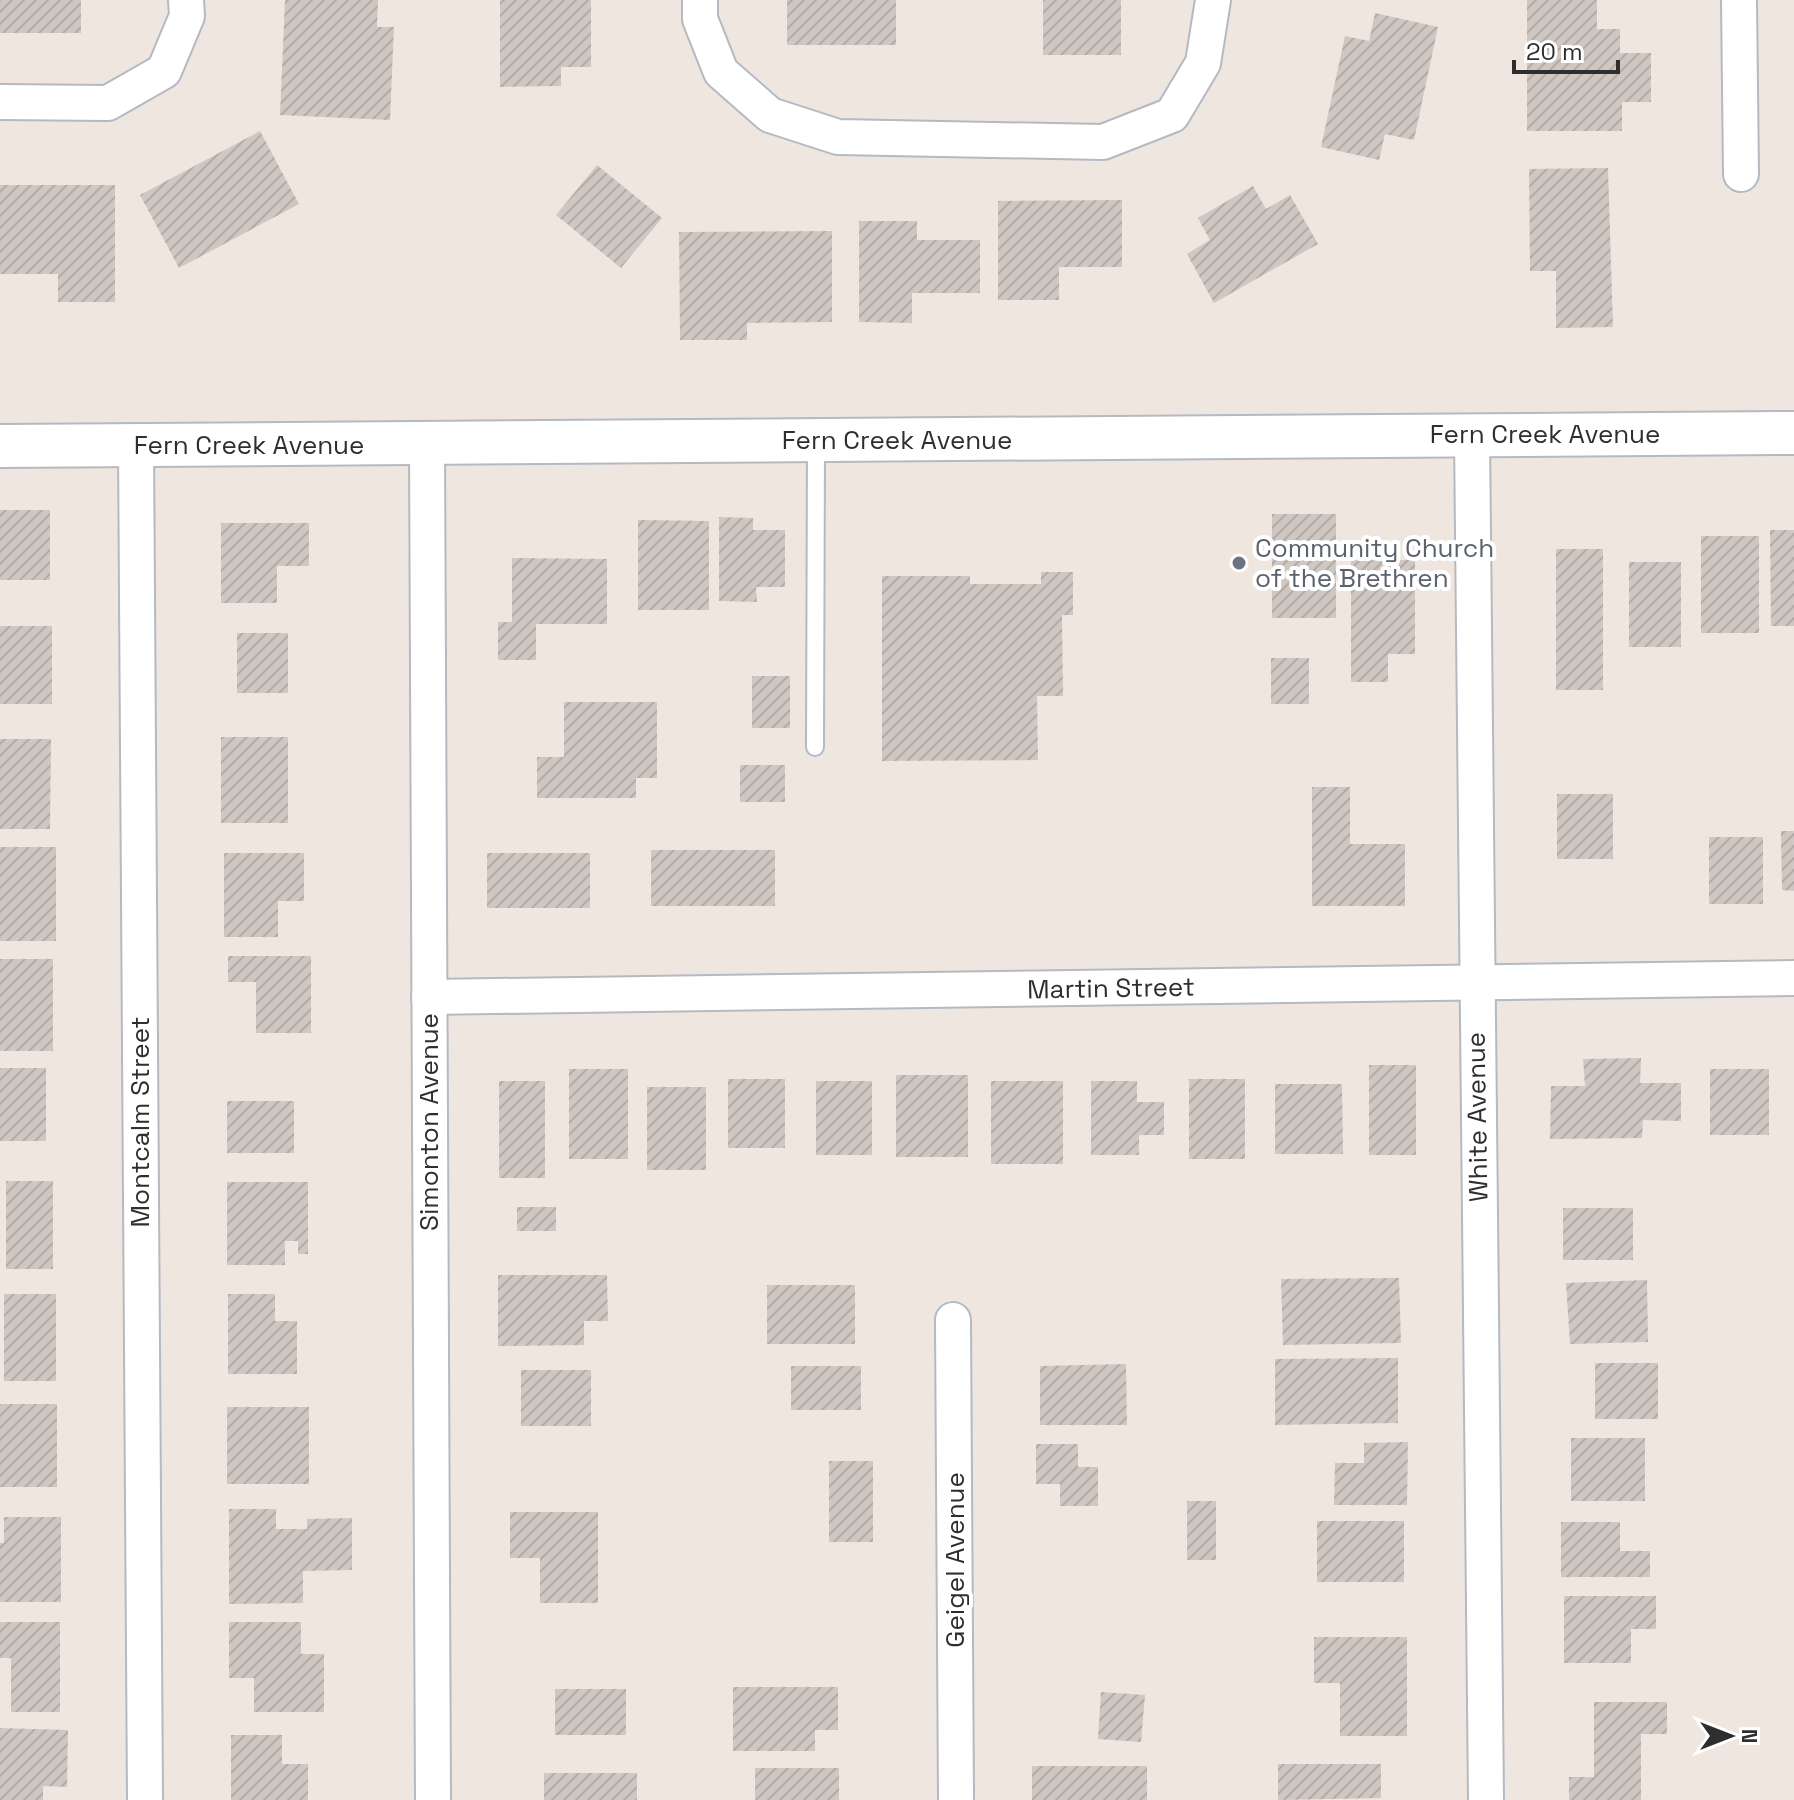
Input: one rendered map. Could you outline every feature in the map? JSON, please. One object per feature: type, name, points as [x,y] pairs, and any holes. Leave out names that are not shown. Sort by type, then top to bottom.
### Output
[{"type":"street","points":[[0,102],[108,103],[164,71],[187,16],[186,0]]},
{"type":"street","points":[[700,0],[700,19],[721,72],[770,115],[838,137],[1103,142],[1172,115],[1203,63],[1213,0]]},
{"type":"street","points":[[1739,0],[1741,174]]},
{"type":"street","name":"Fern Creek Avenue","points":[[0,446],[1794,433]]},
{"type":"street","name":"White Avenue","points":[[1472,435],[1475,983],[1486,1800]]},
{"type":"street","name":"Simonton Avenue","points":[[427,444],[433,1800]]},
{"type":"street","name":"Montcalm Street","points":[[136,445],[145,1800]]},
{"type":"street","name":"Martin Street","points":[[429,997],[1794,978]]},
{"type":"street","name":"Geigel Avenue","points":[[953,1320],[956,1800]]},
{"type":"lane","points":[[815,747],[816,440]]},
{"type":"building","points":[[0,0],[81,0],[81,33],[0,33]]},
{"type":"building","points":[[285,0],[378,0],[377,27],[394,27],[390,120],[280,115]]},
{"type":"building","points":[[500,0],[591,0],[591,67],[561,67],[561,86],[500,87]]},
{"type":"building","points":[[787,0],[896,0],[896,45],[787,45]]},
{"type":"building","points":[[1043,0],[1121,0],[1121,55],[1043,55]]},
{"type":"building","points":[[1527,0],[1597,0],[1597,29],[1620,29],[1620,53],[1651,53],[1651,102],[1622,102],[1622,131],[1527,131]]},
{"type":"building","points":[[1375,13],[1438,27],[1414,140],[1385,134],[1379,160],[1321,147],[1345,36],[1369,41]]},
{"type":"building","points":[[260,131],[299,204],[179,268],[140,195]]},
{"type":"building","points":[[597,165],[662,218],[621,268],[556,215]]},
{"type":"building","points":[[1608,168],[1613,327],[1556,328],[1556,271],[1530,271],[1529,169]]},
{"type":"building","points":[[0,185],[115,185],[115,302],[58,302],[58,274],[0,274]]},
{"type":"building","points":[[1253,186],[1266,209],[1290,195],[1318,244],[1214,303],[1187,254],[1210,240],[1198,218]]},
{"type":"building","points":[[1122,200],[1122,267],[1059,267],[1059,300],[998,300],[998,201]]},
{"type":"building","points":[[859,221],[917,221],[917,240],[980,240],[980,293],[912,293],[912,323],[859,322]]},
{"type":"building","points":[[832,231],[832,322],[747,323],[747,340],[680,340],[679,232]]},
{"type":"building","points":[[0,510],[50,510],[50,580],[0,580]]},
{"type":"building","points":[[1272,514],[1336,514],[1336,618],[1272,618]]},
{"type":"building","points":[[719,517],[753,518],[753,530],[785,530],[785,587],[756,587],[757,602],[719,601]]},
{"type":"building","points":[[638,520],[709,521],[709,610],[638,610]]},
{"type":"building","points":[[221,523],[309,523],[309,566],[277,566],[277,603],[221,603]]},
{"type":"building","points":[[1770,530],[1794,530],[1794,626],[1771,626]]},
{"type":"building","points":[[1701,536],[1759,536],[1759,633],[1701,633]]},
{"type":"building","points":[[1556,549],[1603,549],[1603,690],[1556,690]]},
{"type":"building","points":[[512,558],[607,559],[607,624],[536,624],[536,660],[498,660],[498,622],[512,622]]},
{"type":"building","points":[[1351,560],[1415,560],[1415,654],[1388,654],[1388,682],[1351,682]]},
{"type":"building","points":[[1629,562],[1681,562],[1681,647],[1629,647]]},
{"type":"building","points":[[1041,572],[1073,572],[1073,615],[1062,615],[1063,696],[1037,696],[1038,760],[882,761],[882,576],[970,576],[970,584],[1041,584]]},
{"type":"building","points":[[0,626],[52,626],[52,704],[0,704]]},
{"type":"building","points":[[237,633],[288,633],[288,693],[237,693]]},
{"type":"building","points":[[1271,658],[1309,658],[1309,704],[1271,704]]},
{"type":"building","points":[[752,676],[790,676],[790,728],[752,728]]},
{"type":"building","points":[[564,702],[657,702],[657,778],[636,778],[636,798],[537,798],[537,757],[564,757]]},
{"type":"building","points":[[221,737],[288,737],[288,823],[221,823]]},
{"type":"building","points":[[0,739],[51,739],[50,829],[0,829]]},
{"type":"building","points":[[740,765],[785,765],[785,802],[740,802]]},
{"type":"building","points":[[1312,787],[1350,787],[1350,844],[1405,844],[1405,906],[1312,906]]},
{"type":"building","points":[[1557,794],[1613,794],[1613,859],[1557,859]]},
{"type":"building","points":[[1781,831],[1794,831],[1794,891],[1782,890]]},
{"type":"building","points":[[1709,837],[1763,837],[1763,904],[1709,904]]},
{"type":"building","points":[[0,847],[56,847],[56,941],[0,941]]},
{"type":"building","points":[[651,850],[775,850],[775,906],[651,906]]},
{"type":"building","points":[[224,853],[304,853],[304,901],[278,901],[278,937],[224,937]]},
{"type":"building","points":[[487,853],[590,853],[590,908],[487,908]]},
{"type":"building","points":[[228,956],[311,956],[311,1033],[256,1033],[256,982],[228,982]]},
{"type":"building","points":[[0,959],[53,959],[53,1051],[0,1051]]},
{"type":"building","points":[[1641,1058],[1640,1083],[1681,1083],[1681,1121],[1643,1120],[1642,1138],[1550,1139],[1551,1086],[1585,1086],[1583,1059]]},
{"type":"building","points":[[1369,1065],[1416,1065],[1416,1155],[1369,1155]]},
{"type":"building","points":[[0,1068],[46,1068],[46,1141],[0,1141]]},
{"type":"building","points":[[569,1069],[628,1069],[628,1159],[569,1159]]},
{"type":"building","points":[[1710,1069],[1769,1069],[1769,1135],[1710,1135]]},
{"type":"building","points":[[896,1075],[968,1075],[968,1157],[896,1157]]},
{"type":"building","points":[[728,1079],[785,1079],[785,1148],[728,1148]]},
{"type":"building","points":[[1189,1079],[1245,1079],[1245,1159],[1189,1159]]},
{"type":"building","points":[[499,1081],[545,1081],[545,1178],[499,1178]]},
{"type":"building","points":[[816,1081],[872,1081],[872,1155],[816,1155]]},
{"type":"building","points":[[991,1081],[1063,1081],[1063,1164],[991,1164]]},
{"type":"building","points":[[1091,1081],[1137,1081],[1137,1102],[1164,1102],[1164,1135],[1139,1135],[1139,1155],[1091,1155]]},
{"type":"building","points":[[1275,1084],[1342,1084],[1343,1154],[1275,1154]]},
{"type":"building","points":[[647,1087],[706,1087],[706,1170],[647,1170]]},
{"type":"building","points":[[227,1101],[294,1101],[294,1153],[227,1153]]},
{"type":"building","points":[[6,1181],[53,1181],[53,1269],[6,1269]]},
{"type":"building","points":[[227,1182],[308,1182],[308,1254],[298,1254],[298,1241],[285,1241],[285,1265],[227,1265]]},
{"type":"building","points":[[517,1207],[556,1207],[556,1231],[517,1231]]},
{"type":"building","points":[[1563,1208],[1633,1208],[1633,1260],[1563,1260]]},
{"type":"building","points":[[498,1275],[607,1275],[608,1321],[584,1321],[584,1345],[498,1346]]},
{"type":"building","points":[[1399,1278],[1401,1343],[1283,1345],[1281,1279]]},
{"type":"building","points":[[1647,1280],[1648,1342],[1570,1344],[1566,1283]]},
{"type":"building","points":[[767,1285],[855,1285],[855,1344],[767,1344]]},
{"type":"building","points":[[4,1294],[56,1294],[56,1381],[4,1381]]},
{"type":"building","points":[[228,1294],[275,1294],[275,1321],[297,1321],[297,1374],[228,1374]]},
{"type":"building","points":[[1398,1358],[1398,1423],[1275,1425],[1275,1359]]},
{"type":"building","points":[[1595,1363],[1658,1363],[1658,1419],[1595,1419]]},
{"type":"building","points":[[1126,1364],[1127,1425],[1040,1425],[1040,1366]]},
{"type":"building","points":[[791,1366],[861,1366],[861,1410],[791,1410]]},
{"type":"building","points":[[521,1370],[591,1370],[591,1426],[521,1426]]},
{"type":"building","points":[[0,1404],[57,1404],[57,1487],[0,1487]]},
{"type":"building","points":[[227,1407],[309,1407],[309,1484],[227,1484]]},
{"type":"building","points":[[1571,1438],[1645,1438],[1645,1501],[1571,1501]]},
{"type":"building","points":[[1408,1442],[1407,1505],[1334,1505],[1335,1463],[1364,1463],[1364,1443]]},
{"type":"building","points":[[1036,1444],[1078,1444],[1078,1467],[1098,1467],[1098,1506],[1060,1506],[1060,1484],[1036,1484]]},
{"type":"building","points":[[829,1461],[873,1461],[873,1542],[829,1542]]},
{"type":"building","points":[[1187,1501],[1216,1501],[1216,1560],[1187,1560]]},
{"type":"building","points":[[229,1509],[276,1509],[276,1529],[307,1529],[307,1519],[352,1518],[352,1570],[303,1571],[303,1603],[229,1604]]},
{"type":"building","points":[[510,1512],[598,1512],[598,1603],[540,1603],[540,1558],[510,1558]]},
{"type":"building","points":[[4,1517],[61,1517],[61,1602],[0,1602],[0,1543],[4,1543]]},
{"type":"building","points":[[1317,1521],[1404,1521],[1404,1582],[1317,1582]]},
{"type":"building","points":[[1561,1522],[1620,1522],[1620,1551],[1650,1551],[1650,1577],[1561,1577]]},
{"type":"building","points":[[1564,1596],[1656,1596],[1656,1629],[1631,1629],[1631,1663],[1564,1663]]},
{"type":"building","points":[[0,1622],[60,1622],[60,1712],[11,1712],[11,1658],[0,1658]]},
{"type":"building","points":[[229,1622],[301,1622],[301,1654],[324,1654],[324,1712],[254,1712],[254,1678],[229,1678]]},
{"type":"building","points":[[1314,1637],[1407,1637],[1407,1736],[1340,1736],[1340,1683],[1314,1683]]},
{"type":"building","points":[[733,1687],[838,1687],[838,1730],[815,1730],[815,1751],[733,1751]]},
{"type":"building","points":[[555,1689],[626,1689],[626,1735],[555,1735]]},
{"type":"building","points":[[1101,1692],[1145,1695],[1141,1742],[1098,1739]]},
{"type":"building","points":[[1594,1702],[1667,1702],[1667,1734],[1641,1734],[1641,1800],[1569,1800],[1569,1777],[1594,1777]]},
{"type":"building","points":[[0,1728],[68,1730],[67,1787],[43,1786],[43,1800],[0,1800]]},
{"type":"building","points":[[231,1735],[282,1735],[282,1764],[308,1764],[308,1800],[231,1800]]},
{"type":"building","points":[[1278,1764],[1381,1764],[1381,1798],[1278,1800]]},
{"type":"building","points":[[1032,1766],[1147,1766],[1147,1800],[1032,1800]]},
{"type":"building","points":[[755,1768],[839,1768],[839,1800],[755,1800]]},
{"type":"building","points":[[544,1773],[637,1773],[637,1800],[544,1800]]},
{"type":"place","name":"Community Church of the Brethren","points":[[1239,563]]}]
